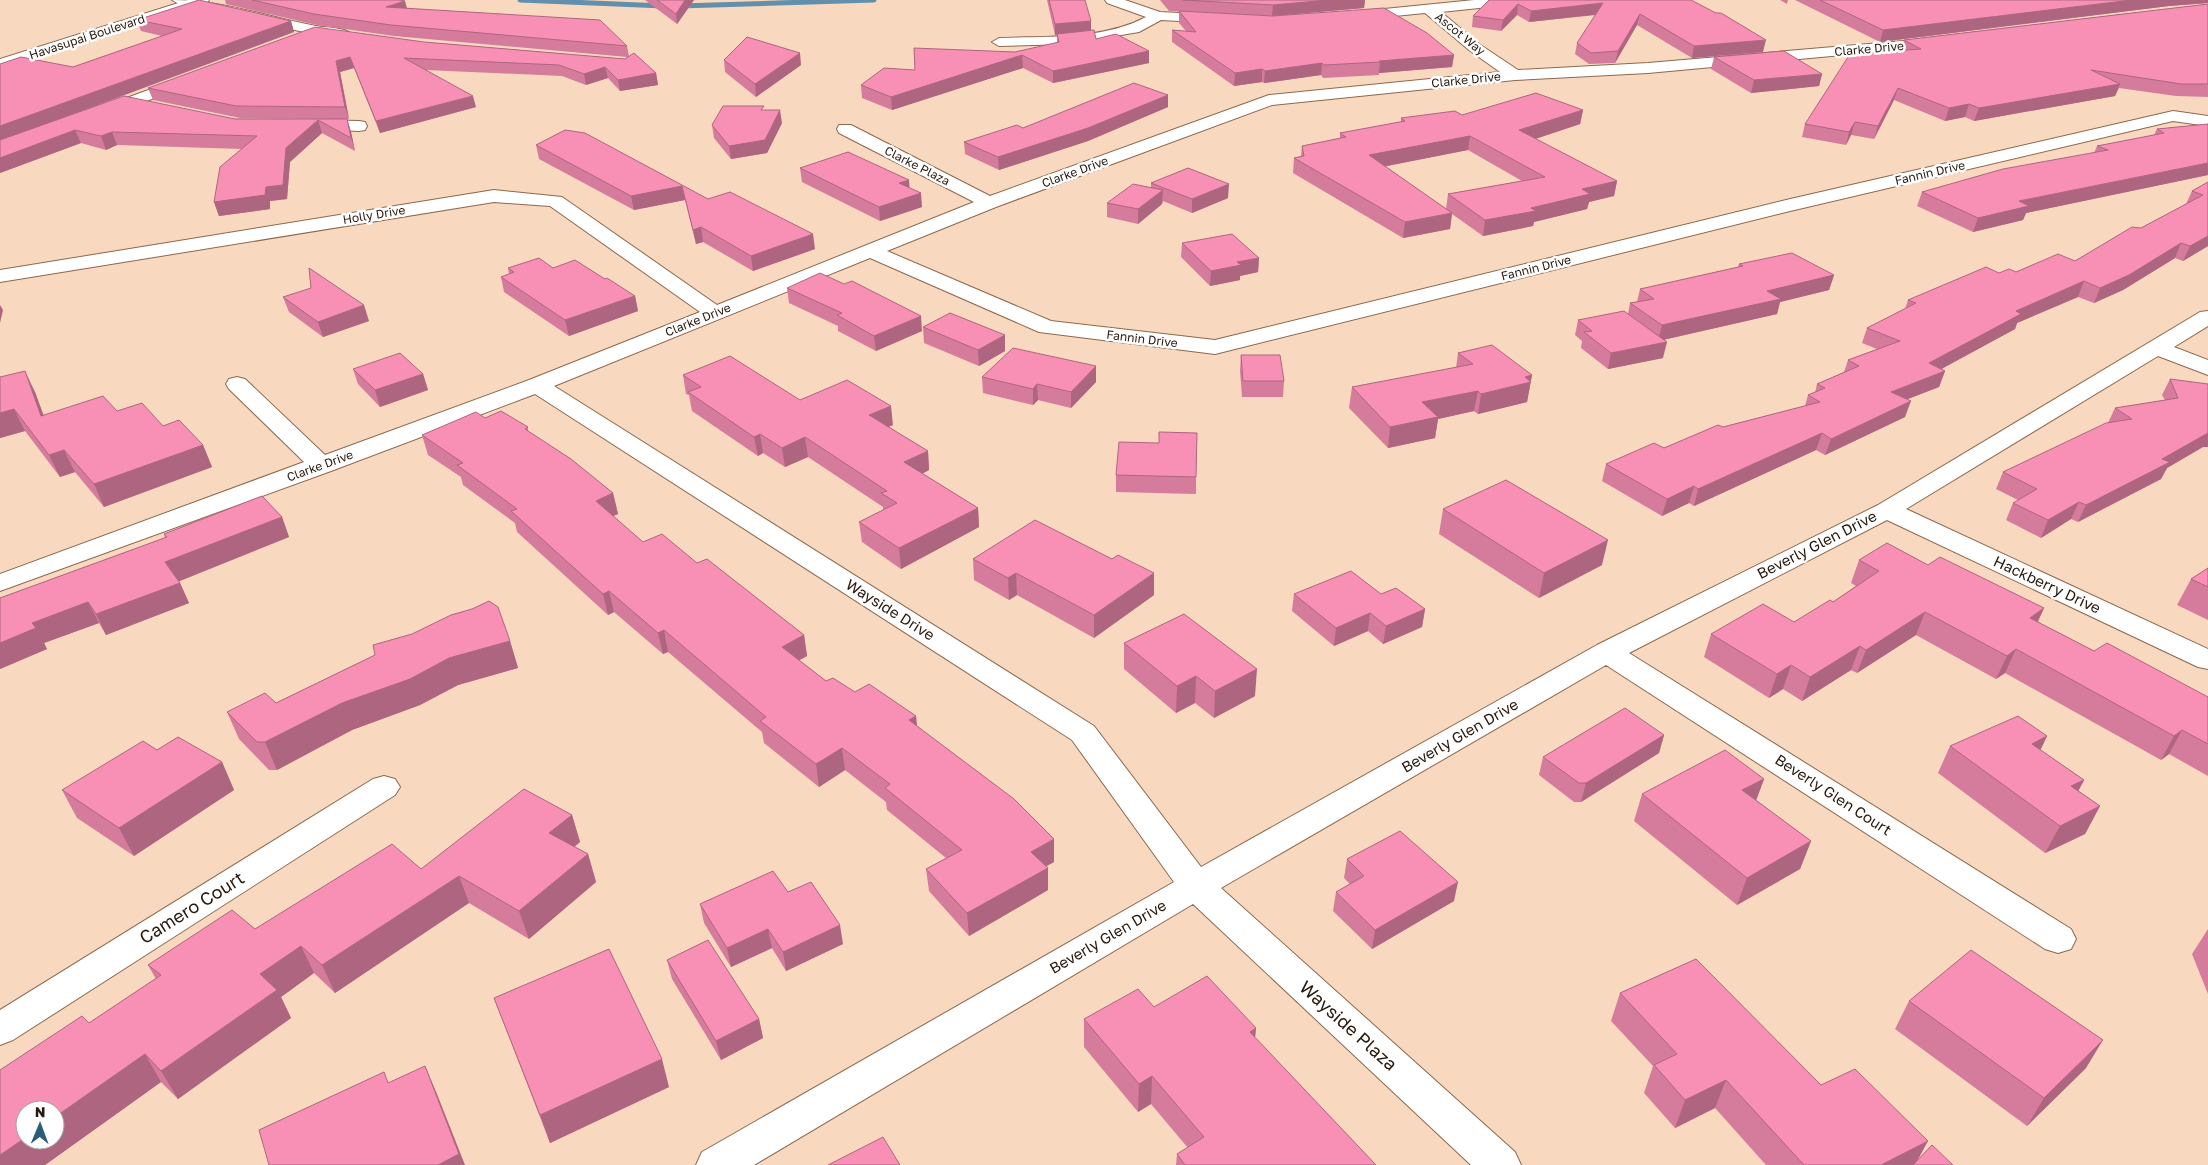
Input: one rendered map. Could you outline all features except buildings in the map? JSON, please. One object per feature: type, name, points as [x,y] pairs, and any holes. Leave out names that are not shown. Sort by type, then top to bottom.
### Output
[{"type":"street","points":[[1112,0],[1158,16],[1234,20]]},
{"type":"street","points":[[1341,16],[1430,10],[1517,0]]},
{"type":"street","points":[[191,1],[317,31],[363,38]]},
{"type":"street","name":"Havasupai Boulevard","points":[[0,64],[191,1]]},
{"type":"street","name":"Ascot Way","points":[[1430,10],[1474,47],[1515,75]]},
{"type":"street","points":[[1000,42],[1068,40],[1134,29],[1158,16]]},
{"type":"street","points":[[290,42],[317,31]]},
{"type":"street","name":"Clarke Drive","points":[[0,583],[322,466],[536,385],[873,252],[989,204],[1269,100],[1515,75],[1648,68],[1954,40]]},
{"type":"street","points":[[93,115],[201,75]]},
{"type":"street","points":[[130,102],[157,108]]},
{"type":"street","name":"Fannin Drive","points":[[873,252],[1048,327],[1215,347],[1786,206],[2173,116],[2208,121]]},
{"type":"street","points":[[300,125],[359,126]]},
{"type":"street","name":"Clarke Plaza","points":[[845,130],[989,204]]},
{"type":"street","name":"Holly Drive","points":[[0,276],[494,196],[555,201],[715,313]]},
{"type":"street","name":"Beverly Glen Drive","points":[[716,1165],[1196,886],[1607,652],[1887,510],[2208,317]]},
{"type":"street","points":[[2156,348],[2208,368]]},
{"type":"street","points":[[237,384],[322,466]]},
{"type":"street","name":"Wayside Drive","points":[[536,385],[1083,733],[1196,886]]},
{"type":"street","name":"Hackberry Drive","points":[[1887,510],[2208,660]]},
{"type":"street","name":"Beverly Glen Court","points":[[1607,652],[2058,939]]},
{"type":"street","name":"Camero Court","points":[[0,1029],[384,787]]},
{"type":"street","name":"Wayside Plaza","points":[[1196,886],[1500,1165]]},
{"type":"waterway","points":[[520,0],[664,6]]},
{"type":"waterway","points":[[679,6],[874,0]]}]
